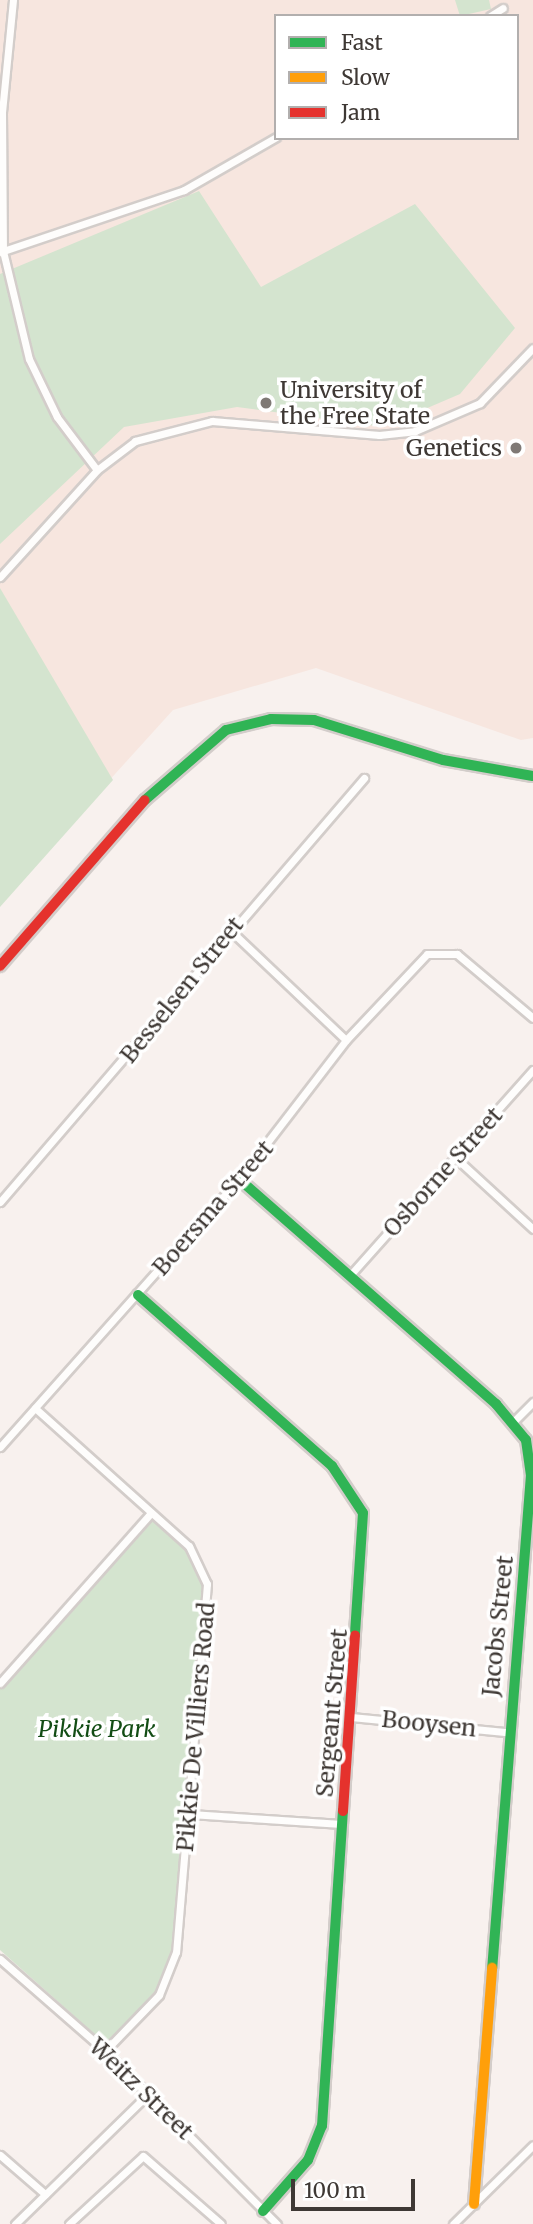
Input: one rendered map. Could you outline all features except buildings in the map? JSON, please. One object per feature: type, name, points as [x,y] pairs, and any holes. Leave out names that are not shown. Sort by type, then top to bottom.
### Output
[{"type":"street","points":[[13,0],[2,112],[1,252],[16,320],[44,394],[97,470]]},
{"type":"street","points":[[493,14],[503,8]]},
{"type":"street","points":[[1,252],[184,190],[274,138]]},
{"type":"street","points":[[0,578],[97,470],[135,441],[212,421],[379,436],[415,431],[480,403],[533,348]]},
{"type":"street","points":[[0,966],[165,776],[226,730],[271,719],[314,720],[443,760],[533,777]]},
{"type":"street","name":"Besselsen Street","points":[[0,1202],[180,998],[231,931],[363,779]]},
{"type":"street","points":[[231,931],[346,1040]]},
{"type":"street","name":"Boersma Street","points":[[0,1447],[239,1179],[346,1040],[418,963],[437,950],[457,954],[533,1018]]},
{"type":"street","name":"Osborne Street","points":[[352,1273],[458,1160],[533,1070]]},
{"type":"street","points":[[458,1160],[533,1228]]},
{"type":"street","name":"Jacobs Street","points":[[239,1179],[352,1273],[514,1420],[529,1457],[530,1525],[506,1732],[474,2168],[474,2204]]},
{"type":"street","name":"Sergeant Street","points":[[138,1295],[322,1457],[358,1500],[365,1529],[342,1824],[323,2126],[307,2160],[263,2211]]},
{"type":"street","points":[[514,1420],[533,1402]]},
{"type":"street","name":"Pikkie De Villiers Road","points":[[35,1408],[189,1546],[207,1584],[190,1814],[171,1969],[159,1995],[105,2051]]},
{"type":"street","points":[[0,1683],[151,1513]]},
{"type":"street","name":"Booysen","points":[[352,1717],[506,1732]]},
{"type":"street","points":[[190,1814],[342,1824]]},
{"type":"street","name":"Weitz Street","points":[[0,1959],[105,2051],[277,2224]]},
{"type":"street","points":[[15,2224],[148,2094]]},
{"type":"street","points":[[453,2224],[533,2145]]},
{"type":"street","points":[[0,2155],[45,2194]]},
{"type":"street","points":[[69,2224],[138,2156],[163,2168],[211,2221],[221,2224]]},
{"type":"street","points":[[474,2168],[492,2185]]},
{"type":"shaded area","name":"University of the Free State","points":[[0,0],[533,0],[533,738],[521,740],[316,668],[173,710],[0,901]]},
{"type":"green space","points":[[455,0],[489,0],[491,9],[459,14]]},
{"type":"green space","points":[[199,191],[261,287],[415,204],[515,328],[460,394],[383,427],[237,407],[124,427],[0,544],[0,274]]},
{"type":"green space","points":[[0,588],[113,780],[0,907]]},
{"type":"green space","name":"Pikkie Park","points":[[152,1515],[188,1543],[206,1578],[175,1952],[160,1992],[109,2047],[0,1950],[0,1687]]},
{"type":"traffic: fast","points":[[145,800],[226,730],[271,719],[314,720],[443,760],[533,776]]},
{"type":"traffic: fast","points":[[239,1179],[496,1404],[526,1440],[531,1475],[492,1968]]},
{"type":"traffic: fast","points":[[138,1295],[332,1466],[363,1513],[355,1635]]},
{"type":"traffic: fast","points":[[263,2211],[308,2160],[322,2126],[343,1811]]},
{"type":"traffic: slow","points":[[474,2204],[492,1968]]},
{"type":"traffic: jam","points":[[0,966],[145,800]]},
{"type":"traffic: jam","points":[[343,1811],[355,1635]]},
{"type":"place","name":"University of the Free State","points":[[266,403]]},
{"type":"place","name":"Genetics","points":[[516,448]]}]
